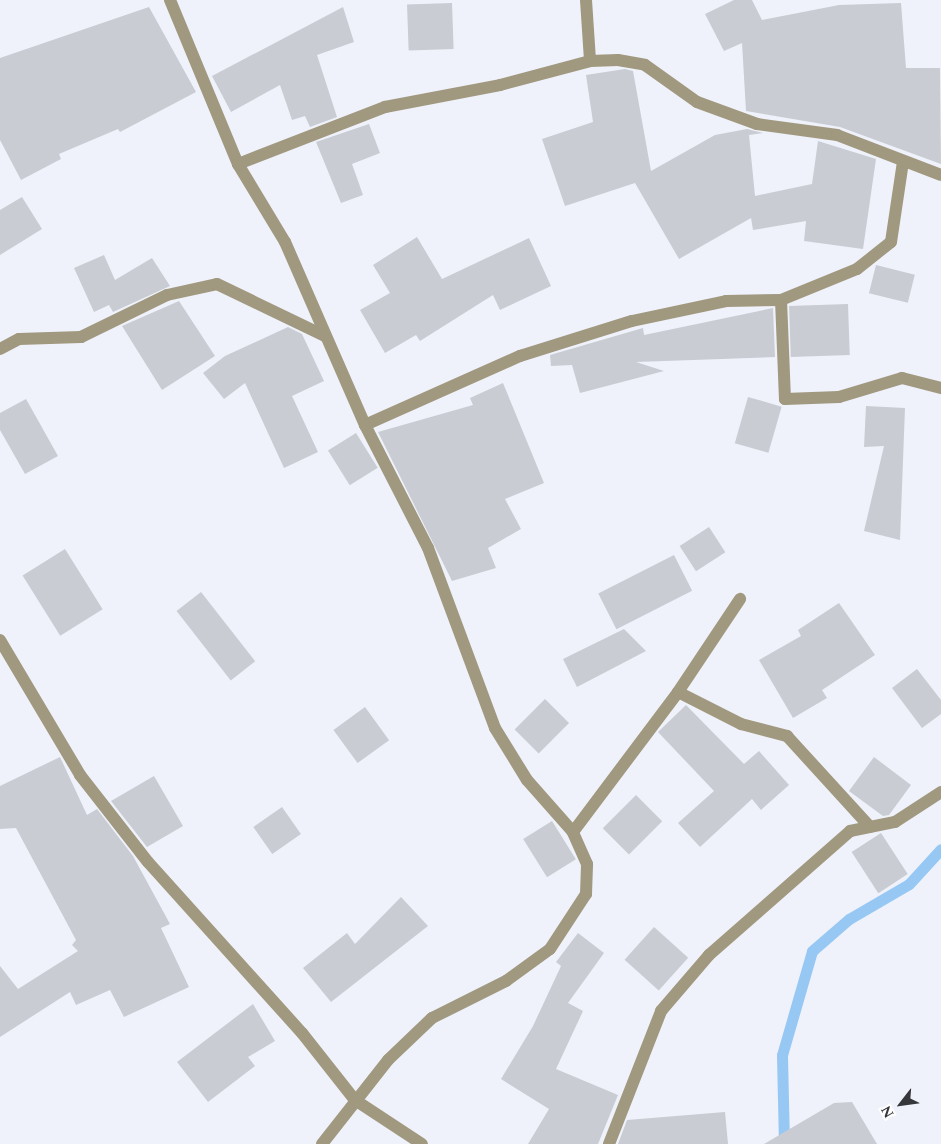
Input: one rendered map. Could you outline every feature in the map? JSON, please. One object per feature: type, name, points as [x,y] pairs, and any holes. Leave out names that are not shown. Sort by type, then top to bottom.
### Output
[{"type":"street","points":[[170,0],[238,164],[285,242],[365,425],[428,548],[495,728],[527,780],[573,832],[587,864],[586,894],[550,950],[506,981],[432,1018],[355,1100],[322,1144]]},
{"type":"street","points":[[586,0],[590,61]]},
{"type":"street","points":[[238,164],[385,107],[500,85],[590,61],[645,66],[697,102],[757,124],[837,135],[941,176]]},
{"type":"street","points":[[365,425],[520,356],[632,321],[726,301],[781,300],[857,269],[891,242],[903,162]]},
{"type":"street","points":[[0,349],[19,339],[82,337],[167,295],[217,284],[325,336]]},
{"type":"street","points":[[781,300],[785,398],[839,398],[902,378],[941,388]]},
{"type":"street","points":[[573,832],[678,692],[740,599]]},
{"type":"street","points":[[0,640],[86,782],[148,862],[302,1033],[355,1100],[422,1144]]},
{"type":"street","points":[[678,692],[740,724],[787,736],[870,827]]},
{"type":"street","points":[[608,1144],[662,1011],[710,955],[850,831],[895,822],[941,792]]},
{"type":"building","points":[[734,0],[752,0],[762,20],[839,5],[901,3],[906,68],[940,68],[941,164],[840,127],[746,111],[742,43],[724,51],[705,14]]},
{"type":"building","points":[[452,3],[454,49],[409,51],[407,5]]},
{"type":"building","points":[[149,7],[196,92],[120,132],[118,129],[59,154],[61,159],[21,180],[0,140],[0,58]]},
{"type":"building","points":[[343,7],[354,42],[317,55],[337,117],[310,127],[305,116],[292,120],[280,85],[231,112],[212,76]]},
{"type":"building","points":[[625,69],[633,71],[651,171],[715,135],[747,129],[763,133],[749,135],[755,196],[812,184],[818,141],[876,159],[863,249],[804,241],[806,221],[753,230],[751,218],[679,259],[635,183],[565,206],[542,139],[593,122],[586,75]]},
{"type":"building","points":[[369,124],[380,153],[352,164],[363,195],[341,203],[316,142]]},
{"type":"building","points":[[22,197],[42,229],[0,255],[0,210]]},
{"type":"building","points":[[417,237],[442,279],[529,238],[551,286],[500,310],[493,295],[420,341],[416,335],[385,353],[360,310],[390,293],[373,265]]},
{"type":"building","points":[[104,255],[115,280],[152,258],[170,286],[113,312],[109,305],[94,312],[74,268]]},
{"type":"building","points":[[876,265],[915,275],[908,303],[869,293]]},
{"type":"building","points":[[179,301],[215,356],[162,390],[122,326]]},
{"type":"building","points":[[848,304],[850,355],[791,357],[789,306]]},
{"type":"building","points":[[773,308],[775,357],[636,362],[664,371],[580,393],[572,365],[551,366],[550,355],[643,328],[644,335]]},
{"type":"building","points":[[288,327],[302,334],[324,381],[292,396],[318,452],[284,468],[245,383],[224,399],[203,373],[225,356]]},
{"type":"building","points":[[503,383],[544,483],[505,499],[521,529],[488,548],[496,568],[452,581],[378,432],[473,405],[470,398]]},
{"type":"building","points":[[748,397],[782,407],[768,453],[735,443]]},
{"type":"building","points":[[26,399],[58,456],[25,474],[0,430],[0,413]]},
{"type":"building","points":[[866,406],[905,408],[900,540],[864,531],[884,446],[864,447]]},
{"type":"building","points":[[356,433],[378,468],[350,485],[328,450]]},
{"type":"building","points":[[709,527],[725,552],[696,571],[680,546]]},
{"type":"building","points":[[65,549],[103,609],[60,636],[23,575]]},
{"type":"building","points":[[674,555],[692,591],[616,629],[598,594]]},
{"type":"building","points":[[201,592],[255,661],[231,680],[177,611]]},
{"type":"building","points":[[839,603],[875,655],[822,690],[827,698],[793,718],[759,660],[801,636],[798,630]]},
{"type":"building","points":[[624,629],[646,651],[577,687],[563,659]]},
{"type":"building","points":[[917,669],[941,700],[941,714],[922,728],[892,688]]},
{"type":"building","points":[[545,699],[569,723],[539,753],[515,729]]},
{"type":"building","points":[[686,705],[744,764],[759,751],[789,785],[761,810],[752,799],[700,847],[678,823],[714,791],[658,732]]},
{"type":"building","points":[[365,707],[389,740],[358,763],[333,730]]},
{"type":"building","points":[[60,757],[87,815],[97,809],[133,856],[170,924],[161,928],[189,987],[124,1017],[110,990],[76,1005],[70,992],[0,1037],[0,966],[18,989],[78,951],[72,945],[76,940],[16,828],[0,829],[0,786]]},
{"type":"building","points":[[874,757],[911,785],[889,815],[883,816],[849,791]]},
{"type":"building","points":[[154,776],[183,826],[147,847],[111,801]]},
{"type":"building","points":[[636,795],[662,821],[629,854],[603,828]]},
{"type":"building","points":[[282,807],[301,834],[272,854],[253,827]]},
{"type":"building","points":[[552,821],[576,859],[547,877],[523,839]]},
{"type":"building","points":[[881,833],[908,874],[878,893],[852,852]]},
{"type":"building","points":[[401,897],[428,926],[331,1002],[303,968],[347,933],[355,944]]},
{"type":"building","points":[[654,927],[688,958],[659,990],[625,960]]},
{"type":"building","points":[[578,933],[604,953],[568,1003],[583,1011],[556,1069],[618,1095],[598,1144],[528,1144],[549,1109],[501,1079],[533,1026],[561,966],[556,962]]},
{"type":"building","points":[[253,1004],[275,1041],[248,1057],[255,1066],[208,1102],[177,1062]]},
{"type":"building","points":[[852,1102],[877,1144],[764,1144],[834,1103]]},
{"type":"building","points":[[725,1112],[728,1144],[618,1144],[627,1120]]},
{"type":"waterway","points":[[784,1144],[782,1055],[812,951],[849,919],[909,884],[941,849]]}]
